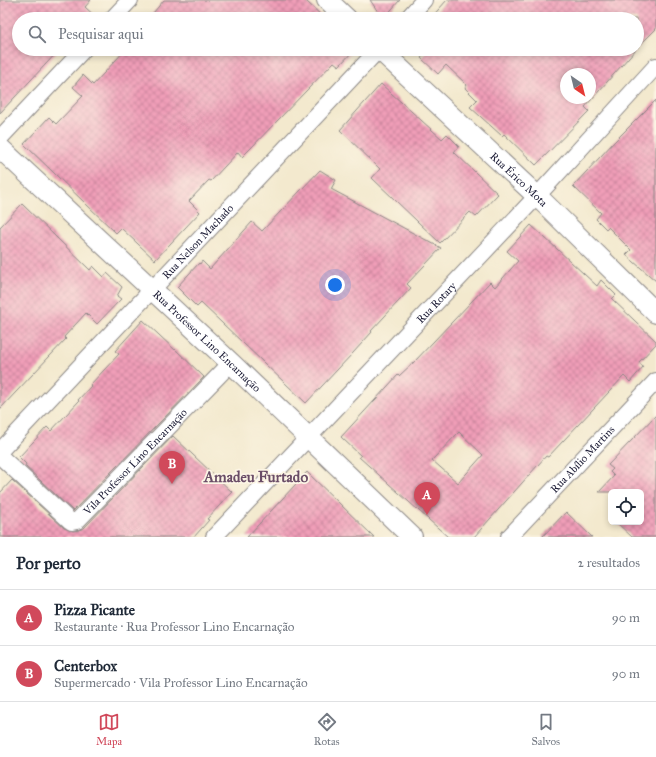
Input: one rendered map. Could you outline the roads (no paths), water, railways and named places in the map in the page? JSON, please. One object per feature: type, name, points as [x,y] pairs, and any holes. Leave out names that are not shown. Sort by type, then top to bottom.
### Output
[{"type":"street","points":[[119,12],[130,0]]},
{"type":"street","points":[[327,0],[340,12]]},
{"type":"street","points":[[413,12],[424,0]]},
{"type":"street","points":[[0,138],[77,56]]},
{"type":"street","name":"Rua Nelson Machado","points":[[0,451],[372,56]]},
{"type":"street","name":"Rua Érico Mota","points":[[387,56],[537,196],[656,313]]},
{"type":"street","name":"Rua Rotary","points":[[214,537],[537,196],[656,66]]},
{"type":"street","name":"Rua Professor Lino Encarnação","points":[[0,148],[231,363],[412,537]]},
{"type":"street","name":"Vila Professor Lino Encarnação","points":[[0,456],[69,520],[72,522],[77,521],[231,363]]},
{"type":"street","name":"Rua Abílio Martins","points":[[509,537],[656,381]]},
{"type":"place","name":"Centerbox","points":[[172,484]]},
{"type":"place","name":"Pizza Picante","points":[[427,515]]},
{"type":"district","name":"Amadeu Furtado","points":[[256,477]]}]
